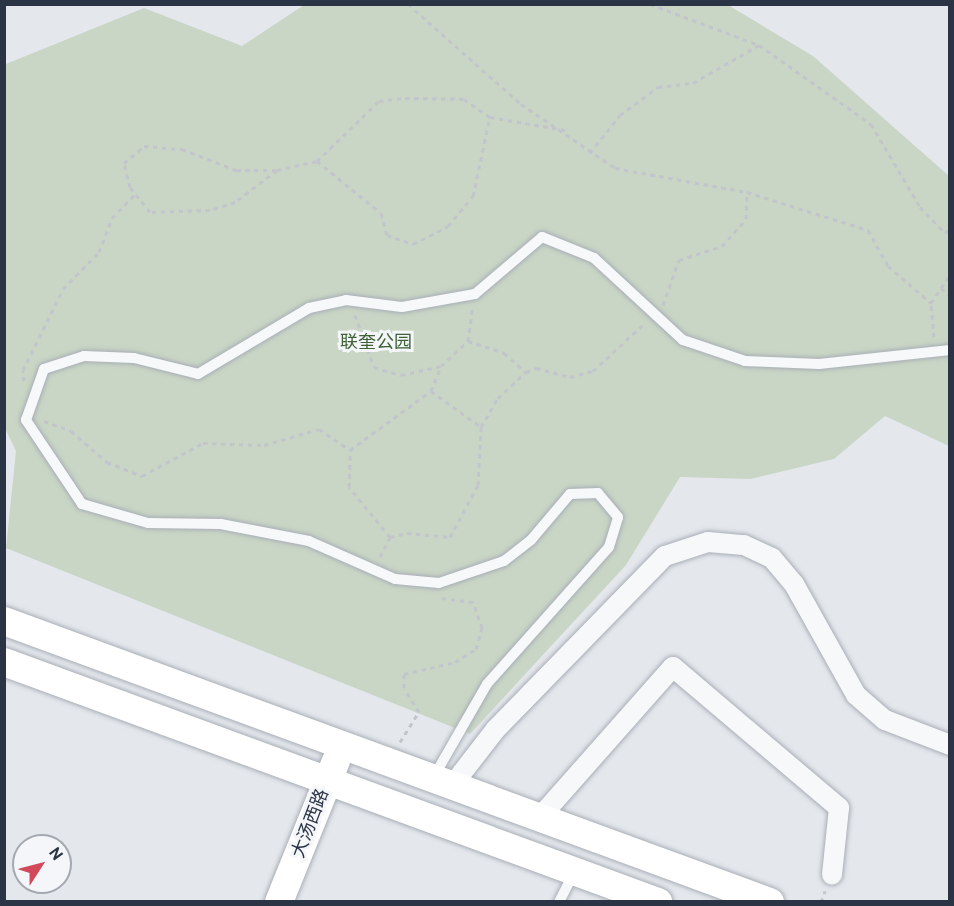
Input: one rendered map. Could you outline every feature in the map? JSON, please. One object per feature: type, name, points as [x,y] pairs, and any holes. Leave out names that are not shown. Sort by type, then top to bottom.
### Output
[{"type":"main road","points":[[4,621],[389,761],[442,783],[541,816],[770,902]]},
{"type":"main road","points":[[4,662],[576,869],[658,902]]},
{"type":"main road","name":"大汤西路","points":[[279,902],[341,745]]},
{"type":"street","points":[[442,783],[665,556],[708,542],[744,545],[772,558],[794,584],[856,695],[885,720],[950,745]]},
{"type":"street","points":[[541,816],[673,667],[839,808],[832,875]]},
{"type":"lane","points":[[442,783],[487,684],[609,547],[618,517],[598,493],[570,494],[531,540],[504,561],[439,583],[395,579],[309,541],[221,524],[148,523],[82,504],[26,420],[44,369],[84,356],[134,358],[198,374],[309,308],[346,300],[402,307],[475,294],[542,237],[594,258],[683,340],[745,361],[819,364],[950,350]]},
{"type":"lane","points":[[559,902],[576,869]]},
{"type":"path","points":[[408,4],[521,104],[565,130],[590,153],[615,168],[747,192],[868,230],[888,266],[931,303]]},
{"type":"path","points":[[650,4],[759,45],[871,124],[920,207],[945,233],[950,229]]},
{"type":"path","points":[[590,153],[620,115],[658,87],[693,83],[759,45]]},
{"type":"path","points":[[277,170],[235,202],[210,210],[150,212],[135,194],[124,163],[144,146],[182,149],[236,170],[277,170],[316,161],[379,101],[464,99],[490,117],[565,130]]},
{"type":"path","points":[[316,161],[381,213],[387,235],[413,244],[448,226],[473,196],[490,117]]},
{"type":"path","points":[[390,537],[407,533],[450,537],[478,485],[481,427],[498,398],[526,372],[536,368],[570,377],[593,371],[667,302],[679,260],[722,246],[746,219],[747,192]]},
{"type":"path","points":[[135,194],[112,218],[99,252],[63,290],[23,370],[26,420],[71,431],[107,462],[142,476],[203,443],[264,445],[319,429],[350,450]]},
{"type":"path","points":[[936,351],[931,303],[950,275]]},
{"type":"path","points":[[941,288],[950,296]]},
{"type":"path","points":[[350,450],[431,391],[441,366],[468,341],[475,294]]},
{"type":"path","points":[[346,300],[363,329],[374,366],[400,375],[441,366]]},
{"type":"path","points":[[468,341],[504,353],[526,372]]},
{"type":"path","points":[[431,391],[481,427]]},
{"type":"path","points":[[350,450],[350,488],[390,537]]},
{"type":"path","points":[[374,570],[390,537]]},
{"type":"path","points":[[389,761],[419,711],[404,688],[405,674],[462,658],[476,649],[482,628],[473,602],[428,596]]},
{"type":"green space","name":"联奎公园","points":[[304,5],[728,5],[813,56],[949,176],[949,446],[885,416],[834,459],[751,479],[680,477],[626,565],[470,734],[6,548],[16,451],[4,426],[6,64],[144,8],[242,46]]}]
